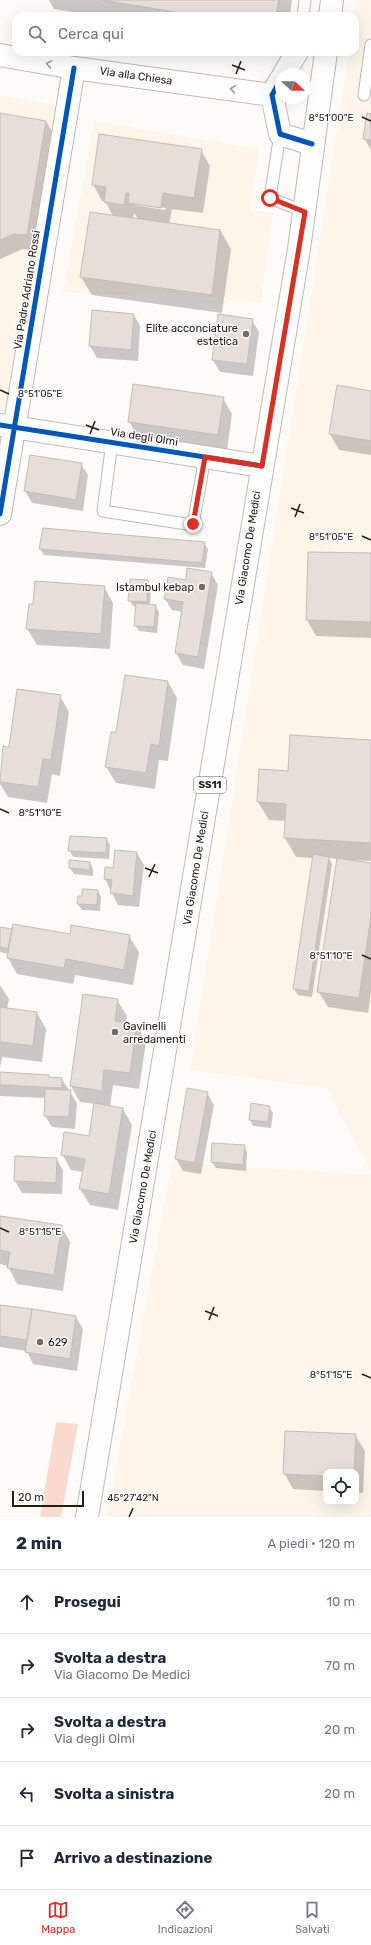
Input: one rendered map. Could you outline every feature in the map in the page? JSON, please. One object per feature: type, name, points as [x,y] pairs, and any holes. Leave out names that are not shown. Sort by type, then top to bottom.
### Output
[{"type":"main road","points":[[330,12],[332,0]]},
{"type":"main road","name":"Via alla Chiesa","points":[[0,55],[74,68],[275,87]]},
{"type":"main road","points":[[288,68],[295,56]]},
{"type":"main road","name":"Via Giacomo De Medici","points":[[87,1517],[179,974],[305,212],[312,144],[325,56]]},
{"type":"main road","name":"Via Padre Adriano Rossi","points":[[0,514],[8,426],[74,68]]},
{"type":"main road","name":"Via alla Chiesa","points":[[277,104],[280,134]]},
{"type":"main road","points":[[280,134],[312,144]]},
{"type":"main road","name":"Via degli Olmi","points":[[8,426],[262,466]]},
{"type":"lane","points":[[303,12],[305,0]]},
{"type":"lane","points":[[364,95],[371,45]]},
{"type":"lane","points":[[280,134],[270,198],[305,212]]},
{"type":"lane","points":[[112,442],[103,511],[193,524],[205,457]]},
{"type":"shaded area","points":[[356,0],[371,0],[371,1171],[326,1088],[190,1070],[348,56],[359,56],[359,12],[354,12]]},
{"type":"shaded area","points":[[0,95],[57,106],[8,409],[0,408]]},
{"type":"shaded area","points":[[94,121],[259,149],[250,210],[273,213],[261,303],[137,290],[135,296],[63,292]]},
{"type":"shaded area","points":[[172,1162],[371,1175],[371,1517],[107,1517]]},
{"type":"shaded area","points":[[56,1422],[78,1424],[61,1517],[40,1517]]},
{"type":"building","points":[[101,0],[279,0],[277,12],[174,12]]},
{"type":"building","points":[[0,113],[46,121],[27,235],[14,234],[0,240]]},
{"type":"building","points":[[367,113],[371,114],[371,140],[363,139]]},
{"type":"building","points":[[99,134],[202,149],[194,198],[163,193],[161,208],[128,203],[129,193],[126,193],[124,205],[104,202],[106,187],[92,185]]},
{"type":"building","points":[[90,212],[220,230],[212,295],[80,277]]},
{"type":"building","points":[[92,310],[134,314],[131,350],[89,346]]},
{"type":"building","points":[[218,314],[253,319],[247,364],[212,360]]},
{"type":"building","points":[[133,384],[224,397],[218,435],[128,422]]},
{"type":"building","points":[[337,385],[371,391],[371,441],[329,434]]},
{"type":"building","points":[[30,455],[82,463],[76,500],[24,491]]},
{"type":"building","points":[[43,528],[205,542],[202,563],[39,549]]},
{"type":"building","points":[[308,552],[371,553],[371,622],[306,620]]},
{"type":"building","points":[[187,568],[212,572],[198,657],[175,653],[183,602],[164,599],[168,577],[186,580]]},
{"type":"building","points":[[130,579],[148,580],[147,602],[128,601]]},
{"type":"building","points":[[35,581],[105,586],[101,634],[26,629],[29,604],[33,604]]},
{"type":"building","points":[[136,603],[156,605],[154,627],[134,626]]},
{"type":"building","points":[[125,675],[168,681],[159,746],[151,744],[146,773],[105,767],[111,732],[116,732]]},
{"type":"building","points":[[17,689],[61,695],[51,760],[43,759],[38,787],[0,782],[3,746],[9,747]]},
{"type":"building","points":[[290,735],[371,740],[371,843],[284,838],[286,804],[257,802],[259,769],[288,771]]},
{"type":"building","points":[[70,836],[107,838],[106,853],[68,851]]},
{"type":"building","points":[[115,850],[137,852],[133,896],[110,893],[112,880],[104,879],[105,867],[113,868]]},
{"type":"building","points":[[313,854],[329,857],[309,991],[293,989]]},
{"type":"building","points":[[337,858],[371,863],[371,916],[359,998],[317,992]]},
{"type":"building","points":[[69,860],[90,862],[90,870],[69,868]]},
{"type":"building","points":[[82,889],[98,890],[97,905],[77,904],[78,896],[82,896]]},
{"type":"building","points":[[13,924],[70,934],[71,925],[130,935],[124,970],[66,959],[64,968],[7,958]]},
{"type":"building","points":[[0,927],[12,929],[8,949],[0,947]]},
{"type":"building","points":[[83,994],[118,999],[115,1021],[137,1025],[130,1073],[104,1070],[102,1091],[70,1086]]},
{"type":"building","points":[[0,1007],[37,1012],[33,1046],[0,1042]]},
{"type":"building","points":[[0,1072],[49,1075],[49,1077],[62,1078],[62,1088],[0,1085]]},
{"type":"building","points":[[187,1088],[208,1092],[195,1163],[175,1159]]},
{"type":"building","points":[[45,1089],[71,1090],[69,1117],[44,1116]]},
{"type":"building","points":[[94,1103],[123,1108],[109,1194],[79,1189],[85,1159],[61,1155],[64,1132],[89,1136]]},
{"type":"building","points":[[251,1103],[270,1106],[268,1122],[249,1120]]},
{"type":"building","points":[[212,1143],[245,1145],[243,1165],[211,1162]]},
{"type":"building","points":[[15,1156],[57,1158],[56,1183],[14,1181]]},
{"type":"building","points":[[0,1216],[62,1225],[54,1275],[7,1268],[10,1252],[0,1250]]},
{"type":"building","points":[[0,1305],[32,1309],[27,1340],[0,1336]]},
{"type":"building","points":[[32,1309],[76,1316],[70,1359],[25,1352]]},
{"type":"building","points":[[285,1431],[356,1434],[354,1469],[323,1469],[323,1476],[283,1474]]},
{"type":"cycle path","points":[[0,514],[74,68]]},
{"type":"cycle path","points":[[275,90],[272,95],[280,134],[312,144]]},
{"type":"cycle path","points":[[0,425],[262,466]]},
{"type":"place","name":"Elite acconciature estetica","points":[[246,334]]},
{"type":"place","name":"Istambul kebap","points":[[202,587]]},
{"type":"place","name":"Gavinelli arredamenti","points":[[115,1032]]},
{"type":"place","name":"629","points":[[40,1342]]},
{"type":"route","points":[[193,524],[205,457],[262,466],[305,212],[270,198]]}]
